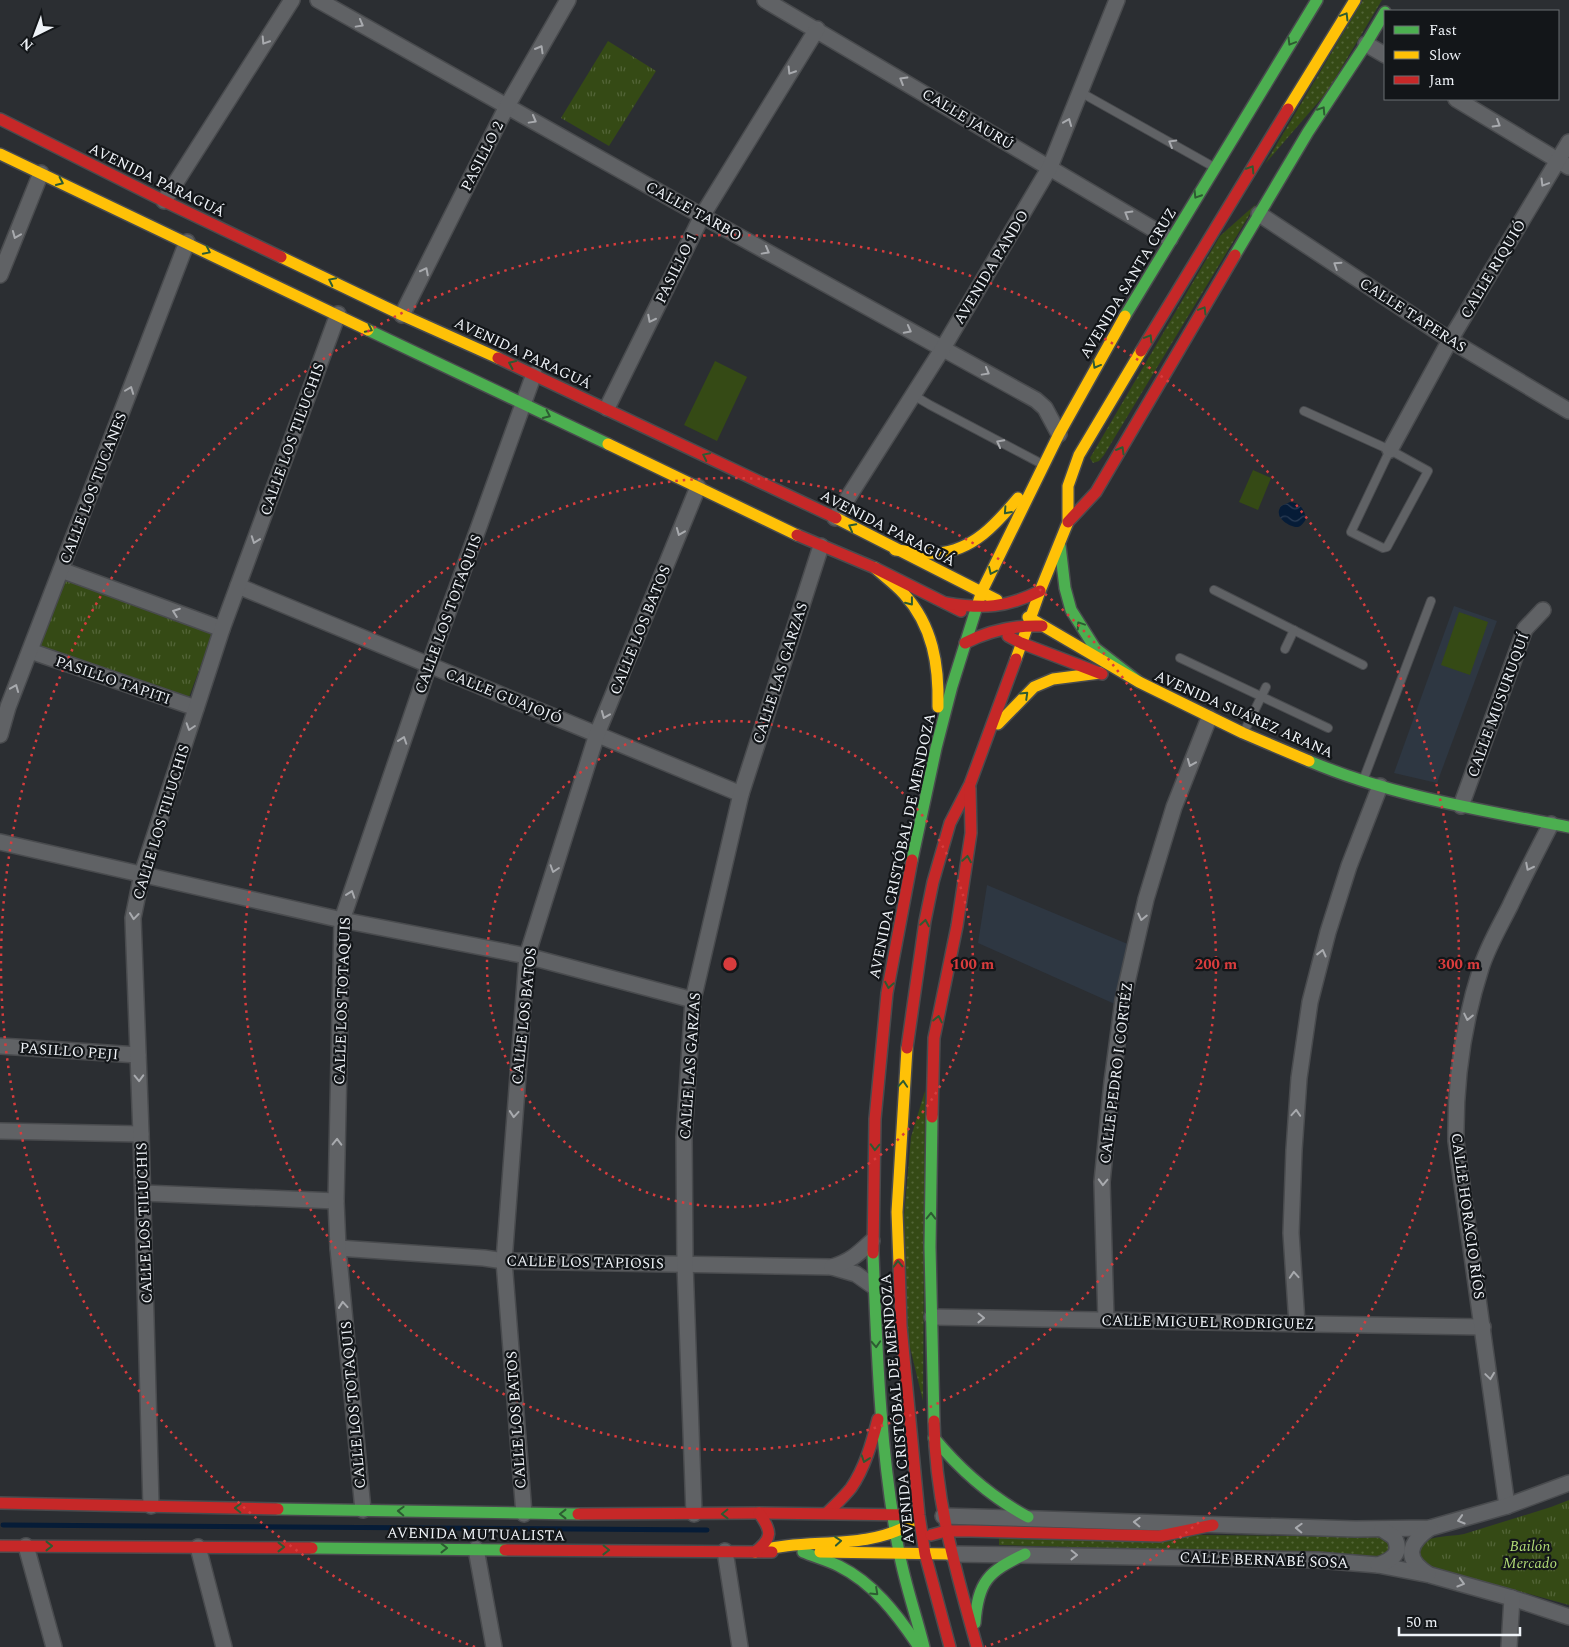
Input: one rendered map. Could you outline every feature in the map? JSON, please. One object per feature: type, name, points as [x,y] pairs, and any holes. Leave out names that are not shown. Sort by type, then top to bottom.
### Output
[{"type":"main road","name":"AVENIDA SANTA CRUZ","points":[[982,591],[1059,434],[1114,332],[1317,0]]},
{"type":"main road","points":[[965,643],[994,629],[1030,622],[1040,591],[1068,522],[1068,486],[1079,455],[1212,232],[1355,0]]},
{"type":"main road","points":[[1068,522],[1096,492],[1308,132],[1366,44],[1384,13]]},
{"type":"main road","name":"AVENIDA PARAGUÁ","points":[[0,119],[164,201],[402,315],[534,374],[835,518],[895,550],[982,591],[1007,605],[1030,622]]},
{"type":"main road","points":[[1274,168],[1308,132]]},
{"type":"main road","points":[[0,154],[188,242],[821,546],[875,568],[946,603],[975,613],[994,629],[1021,643]]},
{"type":"main road","points":[[1212,232],[1253,189]]},
{"type":"main road","points":[[895,550],[938,553],[965,546],[985,533],[1002,517],[1042,470]]},
{"type":"main road","points":[[1060,543],[1065,588],[1071,610],[1096,648],[1139,682]]},
{"type":"main road","points":[[875,568],[909,600],[925,625],[935,650],[939,684],[936,748]]},
{"type":"main road","name":"AVENIDA CRISTÓBAL DE MENDOZA","points":[[924,1647],[904,1570],[903,1553],[896,1533],[880,1412],[872,1241],[875,1119],[887,993],[911,863],[936,748],[952,686],[982,591]]},
{"type":"main road","points":[[975,613],[1017,602],[1040,591]]},
{"type":"main road","name":"AVENIDA CRISTÓBAL DE MENDOZA","points":[[976,1644],[946,1531],[931,1515],[901,1326],[897,1222],[900,1124],[905,1062],[925,921],[933,882],[950,824],[970,784],[1030,622]]},
{"type":"main road","name":"AVENIDA SUÁREZ ARANA","points":[[1030,622],[1044,626],[1139,682],[1210,718],[1325,768],[1380,786],[1461,806],[1569,827]]},
{"type":"main road","name":"AVENIDA SUÁREZ ARANA","points":[[1021,643],[1100,673],[1139,682]]},
{"type":"main road","points":[[991,730],[1034,687],[1053,679],[1100,673]]},
{"type":"main road","name":"AVENIDA CRISTÓBAL DE MENDOZA","points":[[950,1647],[923,1540],[931,1515],[937,1464],[934,1438],[930,1247],[934,1038],[957,926],[971,834],[970,784]]},
{"type":"main road","points":[[900,1124],[934,1038]]},
{"type":"main road","points":[[827,1513],[853,1485],[862,1468],[880,1412]]},
{"type":"main road","points":[[934,1438],[949,1458],[986,1493],[1028,1517]]},
{"type":"main road","points":[[755,1552],[776,1546],[876,1538],[903,1530],[931,1515],[929,1498],[937,1464]]},
{"type":"main road","name":"AVENIDA MUTUALISTA","points":[[0,1503],[524,1514],[827,1513],[931,1515]]},
{"type":"main road","points":[[755,1552],[763,1546],[770,1536],[769,1529],[758,1513]]},
{"type":"main road","points":[[903,1553],[932,1535],[946,1531],[1170,1536],[1212,1525]]},
{"type":"main road","name":"AVENIDA MUTUALISTA","points":[[0,1546],[476,1548],[951,1554]]},
{"type":"main road","points":[[803,1552],[838,1565],[862,1579],[896,1614],[920,1647]]},
{"type":"main road","points":[[976,1644],[975,1609],[978,1592],[985,1580],[1001,1566],[1025,1554]]},
{"type":"street","points":[[164,201],[292,0]]},
{"type":"street","name":"CALLE TARBO","points":[[318,0],[702,216],[1036,400],[1045,408],[1059,434]]},
{"type":"street","name":"PASILLO 2","points":[[402,315],[507,106],[568,0]]},
{"type":"street","name":"CALLE JAURÚ","points":[[765,0],[1170,239]]},
{"type":"street","name":"AVENIDA PANDO","points":[[835,518],[943,348],[1050,167],[1117,0]]},
{"type":"street","name":"PASILLO 1","points":[[606,408],[702,216],[817,29]]},
{"type":"street","points":[[1366,44],[1384,55]]},
{"type":"street","points":[[1458,100],[1563,164]]},
{"type":"street","name":"CALLE RIQUIÓ","points":[[1390,450],[1450,340],[1563,164],[1569,142]]},
{"type":"street","points":[[0,275],[41,173]]},
{"type":"street","name":"CALLE TAPERAS","points":[[1259,214],[1450,340],[1569,410]]},
{"type":"street","name":"CALLE LOS TUCANES","points":[[0,734],[4,707],[30,651],[188,242]]},
{"type":"street","name":"CALLE LOS TILUCHIS","points":[[151,1506],[143,1193],[133,918],[142,874],[222,629],[338,314]]},
{"type":"street","name":"CALLE LOS TOTAQUIS","points":[[363,1510],[338,1248],[336,1200],[342,920],[429,665],[534,374]]},
{"type":"street","name":"CALLE LOS BATOS","points":[[524,1514],[504,1261],[527,956],[597,734],[698,487]]},
{"type":"street","name":"CALLE LAS GARZAS","points":[[694,1514],[685,1264],[684,1138],[693,1000],[741,794],[821,546]]},
{"type":"street","points":[[61,570],[222,629]]},
{"type":"street","name":"CALLE GUAJOJÓ","points":[[238,586],[741,794]]},
{"type":"street","name":"CALLE MUSURUQUÍ","points":[[1461,806],[1525,629],[1543,610]]},
{"type":"street","name":"PASILLO TAPITI","points":[[30,651],[196,708]]},
{"type":"street","name":"CALLE PEDRO I CORTÉZ","points":[[1106,1320],[1102,1182],[1112,1082],[1124,1000],[1146,899],[1174,807],[1210,718]]},
{"type":"street","points":[[1298,1324],[1291,1233],[1294,1150],[1299,1078],[1310,1002],[1328,932],[1346,876],[1380,786]]},
{"type":"street","name":"CALLE HORACIO RÍOS","points":[[1507,1506],[1456,1141],[1460,1062],[1469,1014],[1482,967],[1500,925],[1551,824]]},
{"type":"street","points":[[0,842],[342,920],[527,956],[693,1000]]},
{"type":"street","name":"PASILLO PEJI","points":[[0,1046],[138,1055]]},
{"type":"street","points":[[0,1131],[141,1134]]},
{"type":"street","points":[[143,1193],[336,1200]]},
{"type":"street","name":"CALLE LOS TAPIOSIS","points":[[832,1267],[847,1263],[872,1241]]},
{"type":"street","name":"CALLE LOS TAPIOSIS","points":[[338,1248],[504,1261],[832,1267],[856,1274],[873,1286]]},
{"type":"street","name":"CALLE MIGUEL RODRIGUEZ","points":[[932,1317],[1483,1328]]},
{"type":"street","points":[[931,1515],[1212,1525],[1382,1529],[1430,1528],[1507,1506],[1569,1484]]},
{"type":"street","points":[[1430,1528],[1414,1542],[1412,1556],[1418,1567],[1430,1575]]},
{"type":"street","points":[[1378,1565],[1391,1560],[1398,1548],[1394,1537],[1382,1529]]},
{"type":"street","points":[[26,1546],[54,1647]]},
{"type":"street","points":[[198,1547],[224,1647]]},
{"type":"street","points":[[476,1548],[494,1647]]},
{"type":"street","points":[[725,1551],[740,1647]]},
{"type":"street","name":"CALLE BERNABÉ SOSA","points":[[951,1554],[1317,1560],[1378,1565],[1430,1575],[1512,1598],[1569,1617]]},
{"type":"street","points":[[1509,1647],[1512,1598]]},
{"type":"lane","points":[[1080,92],[1214,168]]},
{"type":"lane","points":[[913,395],[1042,470]]},
{"type":"lane","points":[[1304,411],[1390,450],[1428,471],[1385,548],[1352,532],[1390,450]]},
{"type":"lane","points":[[1214,590],[1363,665]]},
{"type":"lane","points":[[1363,780],[1431,601]]},
{"type":"lane","points":[[1285,649],[1294,630]]},
{"type":"lane","points":[[1180,658],[1328,728]]},
{"type":"lane","points":[[1243,733],[1266,687]]},
{"type":"shaded area","points":[[1454,606],[1497,621],[1437,783],[1394,773]]},
{"type":"shaded area","points":[[987,885],[1130,945],[1117,1005],[978,943]]},
{"type":"green space","points":[[1363,0],[1382,0],[1327,92],[1265,164]]},
{"type":"green space","points":[[608,41],[656,71],[609,146],[561,118]]},
{"type":"green space","points":[[1256,204],[1104,455],[1099,461],[1093,463],[1090,458],[1220,236]]},
{"type":"green space","points":[[715,361],[747,377],[717,441],[684,425]]},
{"type":"green space","points":[[1253,470],[1271,478],[1258,510],[1239,502]]},
{"type":"green space","points":[[65,579],[213,632],[188,700],[38,648]]},
{"type":"green space","points":[[1459,612],[1488,622],[1470,675],[1441,665]]},
{"type":"green space","points":[[925,1091],[923,1401],[908,1339],[904,1216],[911,1137]]},
{"type":"green space","name":"Bailón Mercado","points":[[1569,1500],[1569,1605],[1431,1567],[1420,1557],[1421,1543],[1426,1540],[1464,1534]]},
{"type":"green space","points":[[1201,1535],[1376,1537],[1384,1538],[1388,1542],[1390,1552],[1379,1560],[1287,1553],[999,1545],[999,1536]]},
{"type":"water","points":[[1290,502],[1299,505],[1304,512],[1306,519],[1298,527],[1286,523],[1280,516],[1281,506]]},
{"type":"waterway","points":[[3,1525],[707,1530]]},
{"type":"traffic: fast","points":[[1125,316],[1317,0]]},
{"type":"traffic: fast","points":[[1235,255],[1308,132],[1384,14]]},
{"type":"traffic: fast","points":[[368,330],[608,444]]},
{"type":"traffic: fast","points":[[1060,546],[1065,588],[1071,610],[1095,648],[1139,682]]},
{"type":"traffic: fast","points":[[912,860],[936,748],[952,686],[978,603]]},
{"type":"traffic: fast","points":[[1309,761],[1372,784],[1404,793],[1569,827]]},
{"type":"traffic: fast","points":[[932,1117],[930,1247],[934,1421]]},
{"type":"traffic: fast","points":[[873,1253],[880,1403],[887,1478],[901,1564],[924,1647]]},
{"type":"traffic: fast","points":[[934,1438],[977,1482],[1002,1501],[1028,1517]]},
{"type":"traffic: fast","points":[[278,1509],[578,1514]]},
{"type":"traffic: fast","points":[[312,1548],[505,1550]]},
{"type":"traffic: fast","points":[[803,1552],[839,1566],[863,1581],[892,1610],[917,1644]]},
{"type":"traffic: fast","points":[[975,1623],[979,1597],[982,1587],[987,1580],[1002,1566],[1025,1554]]},
{"type":"traffic: slow","points":[[1288,109],[1355,0]]},
{"type":"traffic: slow","points":[[0,154],[368,330]]},
{"type":"traffic: slow","points":[[281,257],[402,315],[498,358]]},
{"type":"traffic: slow","points":[[978,603],[982,591],[1059,434],[1125,316]]},
{"type":"traffic: slow","points":[[1016,659],[1040,591],[1068,522],[1068,486],[1079,455],[1141,351]]},
{"type":"traffic: slow","points":[[608,444],[797,535]]},
{"type":"traffic: slow","points":[[895,550],[937,553],[962,547],[993,526],[1018,498]]},
{"type":"traffic: slow","points":[[836,518],[997,600]]},
{"type":"traffic: slow","points":[[875,568],[904,594],[922,619],[928,633],[935,661],[938,707]]},
{"type":"traffic: slow","points":[[1028,617],[1139,682],[1243,733],[1309,761]]},
{"type":"traffic: slow","points":[[998,724],[1034,687],[1053,679],[1100,673]]},
{"type":"traffic: slow","points":[[899,1264],[897,1212],[907,1048]]},
{"type":"traffic: slow","points":[[755,1552],[794,1545],[873,1538],[909,1525]]},
{"type":"traffic: slow","points":[[820,1552],[951,1554]]},
{"type":"traffic: jam","points":[[1141,351],[1288,109]]},
{"type":"traffic: jam","points":[[0,119],[281,257]]},
{"type":"traffic: jam","points":[[1068,522],[1096,492],[1235,255]]},
{"type":"traffic: jam","points":[[498,358],[836,518]]},
{"type":"traffic: jam","points":[[797,535],[875,568],[961,611]]},
{"type":"traffic: jam","points":[[946,603],[994,606],[1016,601],[1040,591]]},
{"type":"traffic: jam","points":[[965,643],[1002,629],[1042,626]]},
{"type":"traffic: jam","points":[[1008,636],[1021,643],[1102,674]]},
{"type":"traffic: jam","points":[[907,1048],[925,921],[933,882],[950,823],[970,784],[1016,659]]},
{"type":"traffic: jam","points":[[932,1117],[934,1038],[957,926],[971,833],[970,788]]},
{"type":"traffic: jam","points":[[873,1253],[875,1119],[887,993],[912,860]]},
{"type":"traffic: jam","points":[[899,1264],[901,1326],[919,1515],[925,1554],[950,1647]]},
{"type":"traffic: jam","points":[[827,1513],[845,1495],[856,1480],[868,1455],[878,1419]]},
{"type":"traffic: jam","points":[[934,1421],[938,1479],[948,1536],[977,1647]]},
{"type":"traffic: jam","points":[[0,1503],[278,1509]]},
{"type":"traffic: jam","points":[[578,1514],[759,1513],[910,1515]]},
{"type":"traffic: jam","points":[[755,1552],[765,1543],[769,1534],[759,1513]]},
{"type":"traffic: jam","points":[[931,1535],[946,1531],[970,1531],[1160,1536],[1213,1525]]},
{"type":"traffic: jam","points":[[0,1546],[312,1548]]},
{"type":"traffic: jam","points":[[505,1550],[772,1552]]}]
